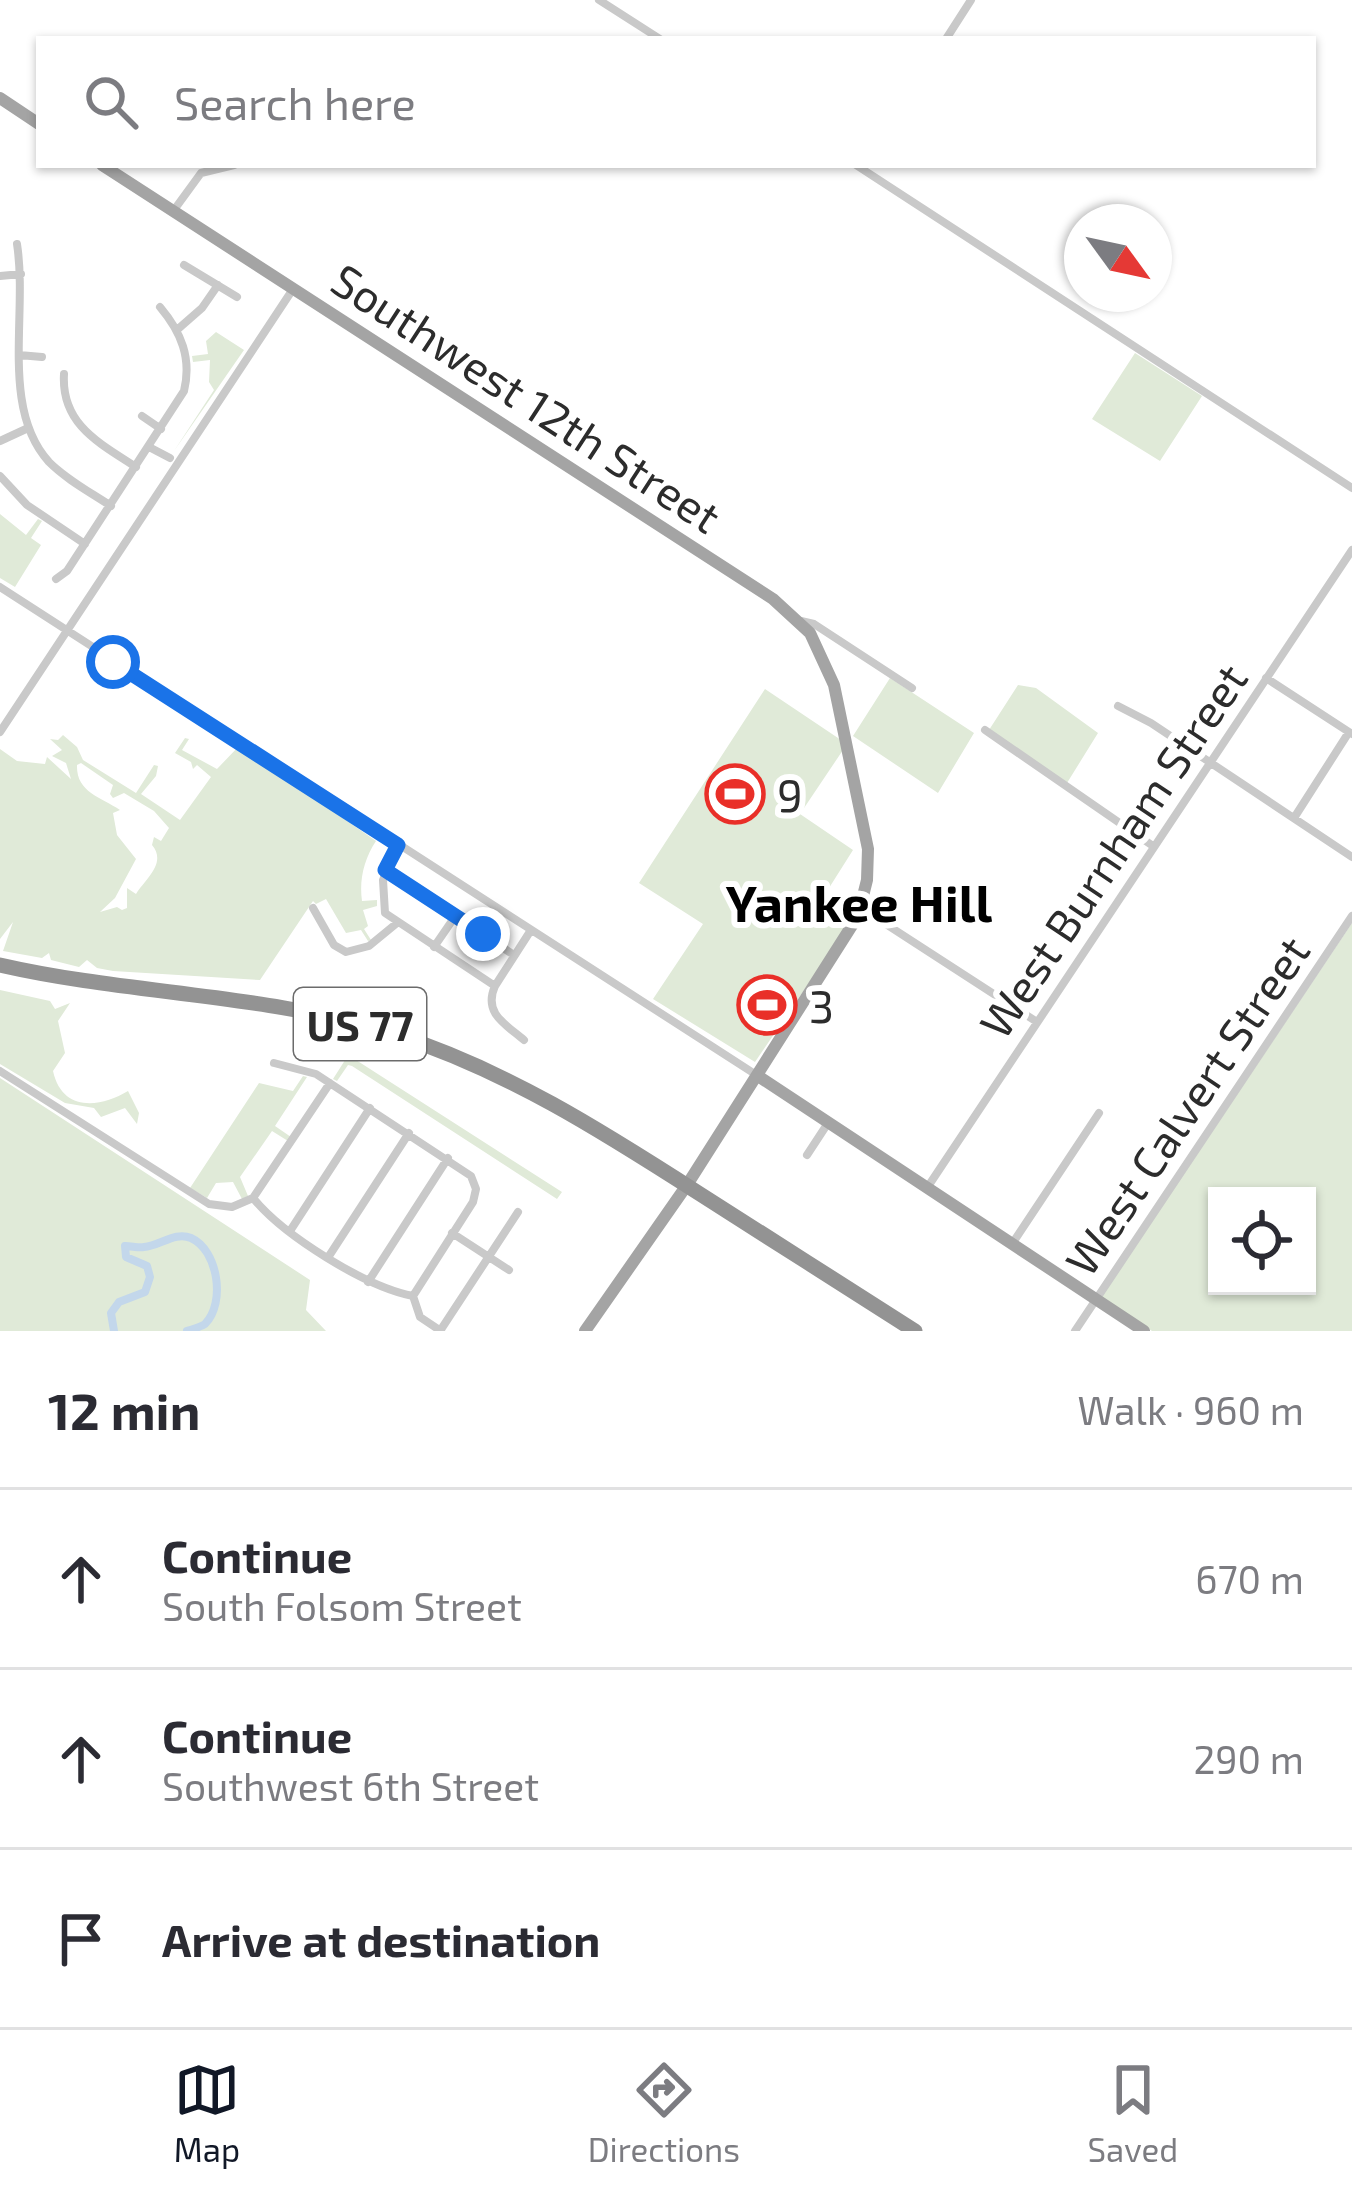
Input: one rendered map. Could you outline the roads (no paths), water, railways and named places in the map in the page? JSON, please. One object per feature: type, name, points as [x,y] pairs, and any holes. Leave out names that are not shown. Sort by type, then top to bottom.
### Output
[{"type":"highway","name":"US 77","points":[[0,965],[268,1004],[394,1034],[474,1064],[548,1100],[898,1331]]},
{"type":"highway","name":"US 77","points":[[0,975],[262,1012],[378,1039],[455,1066],[532,1102],[682,1188],[915,1331]]},
{"type":"main road","points":[[0,98],[36,122]]},
{"type":"main road","name":"Southwest 12th Street","points":[[107,168],[693,546],[800,622]]},
{"type":"main road","points":[[586,1330],[848,938],[861,908],[868,849],[834,685],[822,654],[800,622]]},
{"type":"main road","points":[[758,1076],[1144,1331]]},
{"type":"street","points":[[599,0],[655,36]]},
{"type":"street","points":[[948,36],[971,0]]},
{"type":"street","points":[[173,211],[201,173],[222,168]]},
{"type":"street","points":[[864,168],[1352,488]]},
{"type":"street","points":[[17,244],[21,274],[18,399],[26,429],[54,467],[111,506]]},
{"type":"street","points":[[184,266],[237,297]]},
{"type":"street","points":[[0,276],[21,274]]},
{"type":"street","points":[[178,329],[202,308],[218,285]]},
{"type":"street","points":[[0,732],[293,289]]},
{"type":"street","points":[[56,579],[67,571],[180,401],[187,380],[178,329],[160,307]]},
{"type":"street","points":[[19,355],[42,357]]},
{"type":"street","points":[[64,374],[66,403],[77,424],[136,467]]},
{"type":"street","points":[[142,416],[161,429]]},
{"type":"street","points":[[0,441],[26,429]]},
{"type":"street","points":[[149,447],[170,458]]},
{"type":"street","points":[[0,476],[27,506],[85,544]]},
{"type":"street","name":"West Burnham Street","points":[[927,1188],[1352,550]]},
{"type":"street","points":[[0,589],[758,1076]]},
{"type":"street","name":"Southwest 12th Street","points":[[800,622],[814,624],[912,688]]},
{"type":"street","points":[[1266,678],[1351,733],[1294,818]]},
{"type":"street","points":[[1118,706],[1352,857]]},
{"type":"street","points":[[985,730],[1153,846]]},
{"type":"street","points":[[398,845],[385,870],[382,906],[397,923],[495,986]]},
{"type":"street","points":[[385,870],[514,955]]},
{"type":"street","points":[[313,908],[334,945],[346,952],[377,941],[397,923]]},
{"type":"street","points":[[861,908],[1037,1022]]},
{"type":"street","points":[[434,947],[456,915]]},
{"type":"street","name":"West Calvert Street","points":[[1075,1331],[1352,916]]},
{"type":"street","points":[[524,1040],[494,1015],[490,997],[531,930]]},
{"type":"street","points":[[274,1063],[308,1071],[331,1083],[466,1170],[474,1182],[473,1202],[413,1296],[416,1312],[441,1331],[518,1212]]},
{"type":"street","points":[[0,1071],[209,1204],[232,1207],[254,1198],[331,1083]]},
{"type":"street","points":[[290,1231],[370,1108]]},
{"type":"street","points":[[1012,1244],[1099,1113]]},
{"type":"street","points":[[807,1155],[828,1123]]},
{"type":"street","points":[[329,1256],[409,1133]]},
{"type":"street","points":[[368,1282],[448,1158]]},
{"type":"street","points":[[254,1198],[271,1219],[368,1282],[413,1296]]},
{"type":"street","points":[[452,1233],[508,1270]]},
{"type":"waterway","points":[[114,1331],[111,1313],[119,1302],[145,1292],[150,1277],[147,1266],[126,1257],[125,1246],[150,1246],[179,1236],[200,1244],[216,1278],[212,1315],[205,1324],[187,1331]]},
{"type":"place","name":"9","points":[[735,794]]},
{"type":"place","name":"3","points":[[767,1005]]},
{"type":"district","name":"Yankee Hill","points":[[859,901]]}]
